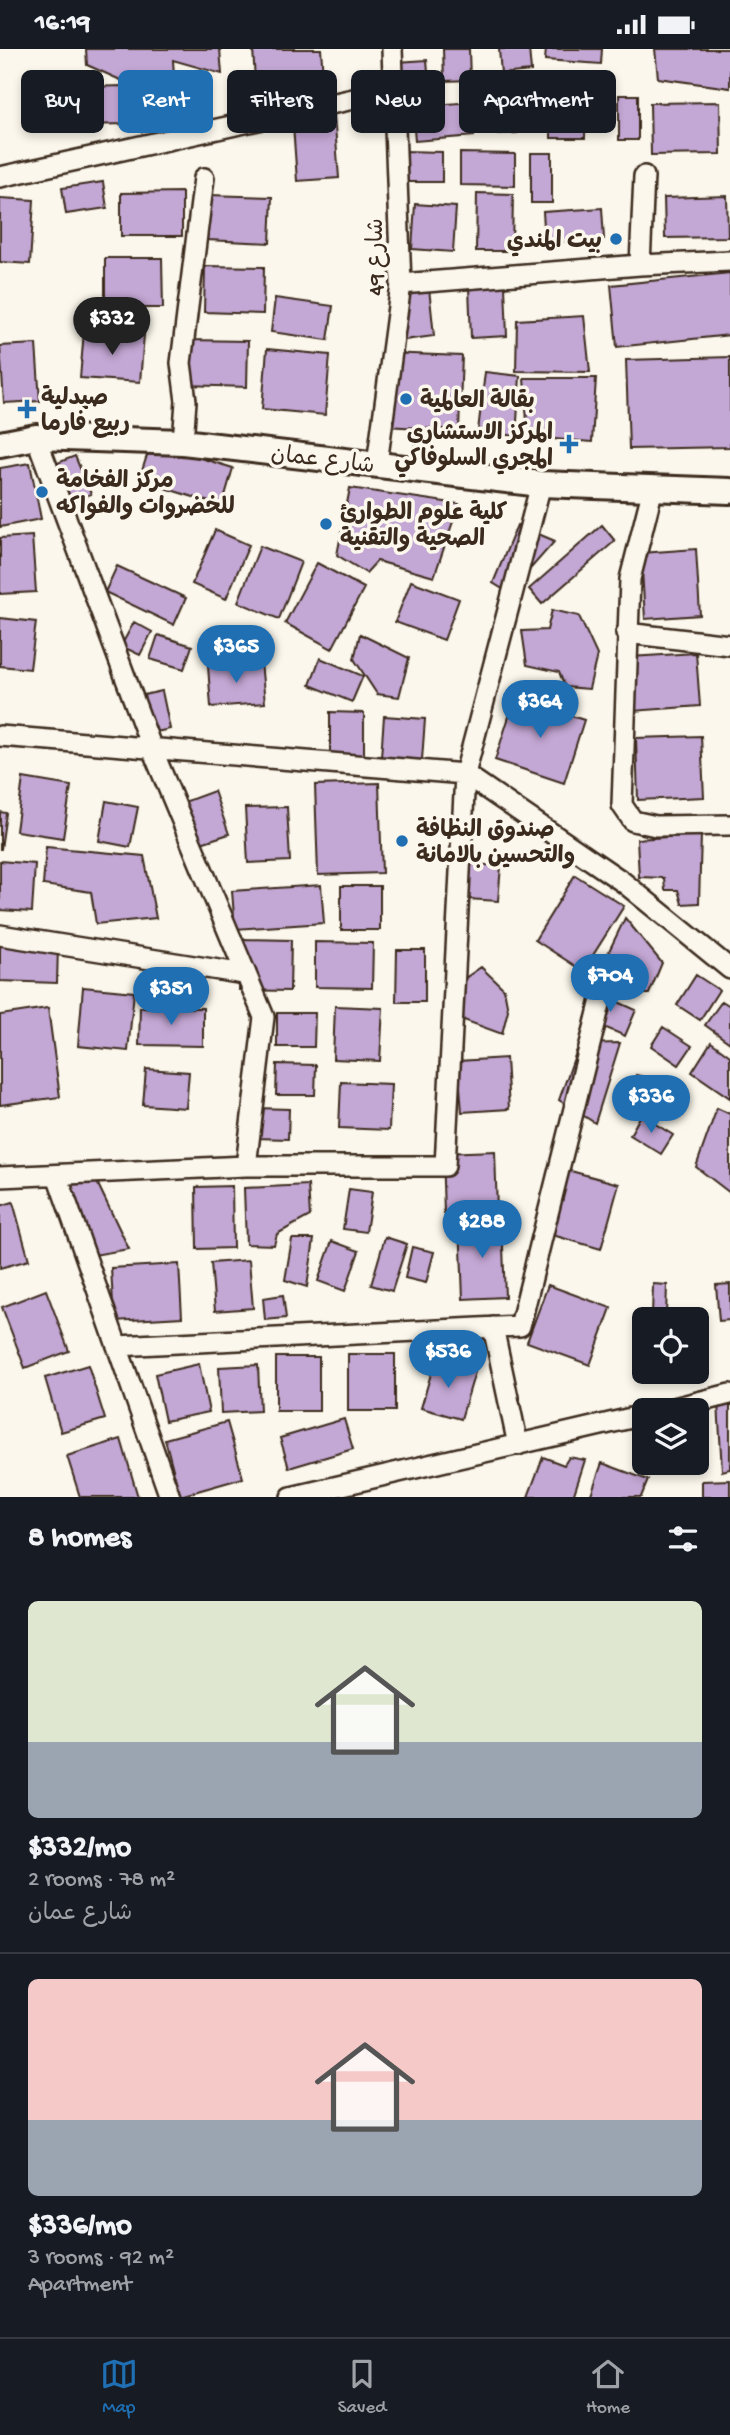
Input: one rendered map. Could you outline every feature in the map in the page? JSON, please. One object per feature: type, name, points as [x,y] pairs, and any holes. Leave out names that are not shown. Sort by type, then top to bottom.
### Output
[{"type":"street","name":"شارع 49","points":[[392,49],[393,70]]},
{"type":"street","points":[[0,177],[351,99]]},
{"type":"street","name":"شارع 49","points":[[377,464],[401,284],[396,133]]},
{"type":"street","points":[[640,265],[644,176]]},
{"type":"street","points":[[183,442],[186,401],[181,363],[204,179]]},
{"type":"street","points":[[401,284],[640,265],[730,261]]},
{"type":"street","points":[[36,437],[152,749],[264,1017],[246,1166]]},
{"type":"street","name":"شارع عمان","points":[[0,444],[36,437],[183,442],[541,484],[730,491]]},
{"type":"street","points":[[0,1177],[246,1166],[445,1166],[465,774],[541,484]]},
{"type":"street","points":[[653,488],[632,568],[626,633],[622,805],[633,821],[656,826],[730,825]]},
{"type":"street","points":[[626,633],[730,645]]},
{"type":"street","points":[[0,736],[465,774],[623,882],[730,969]]},
{"type":"street","points":[[0,935],[244,974]]},
{"type":"street","points":[[117,1346],[520,1325],[605,984]]},
{"type":"street","points":[[57,1175],[170,1497]]},
{"type":"street","points":[[493,1327],[517,1445]]},
{"type":"street","points":[[709,1399],[730,1394]]},
{"type":"street","points":[[291,1497],[632,1418]]},
{"type":"building","points":[[86,49],[220,49],[222,74],[173,60],[174,70],[118,70],[118,79],[104,73],[104,70],[87,65]]},
{"type":"building","points":[[253,49],[321,49],[323,70],[254,70]]},
{"type":"building","points":[[443,49],[469,49],[470,70],[459,70],[459,80],[445,81]]},
{"type":"building","points":[[499,49],[529,49],[531,70],[501,70]]},
{"type":"building","points":[[546,49],[602,49],[601,64],[545,60]]},
{"type":"building","points":[[655,49],[730,49],[730,88],[658,78]]},
{"type":"building","points":[[427,60],[428,70],[398,70],[397,62]]},
{"type":"building","points":[[104,86],[118,86],[118,124],[104,125]]},
{"type":"building","points":[[619,95],[638,95],[638,140],[619,140]]},
{"type":"building","points":[[720,102],[721,154],[651,155],[650,103]]},
{"type":"building","points":[[459,103],[459,133],[474,133],[474,136],[415,141],[414,133],[445,133],[445,104]]},
{"type":"building","points":[[294,133],[336,133],[339,178],[297,181]]},
{"type":"building","points":[[551,133],[585,133],[585,138],[551,138]]},
{"type":"building","points":[[404,151],[442,152],[442,182],[404,182]]},
{"type":"building","points":[[460,153],[515,154],[515,186],[460,185]]},
{"type":"building","points":[[531,153],[552,153],[552,203],[531,203]]},
{"type":"building","points":[[103,182],[107,208],[66,214],[62,188]]},
{"type":"building","points":[[182,192],[182,236],[121,236],[121,193]]},
{"type":"building","points":[[477,193],[513,194],[512,251],[476,251]]},
{"type":"building","points":[[209,195],[272,197],[270,243],[207,240]]},
{"type":"building","points":[[727,196],[728,237],[665,238],[664,198]]},
{"type":"building","points":[[0,198],[34,200],[30,264],[0,262]]},
{"type":"building","points":[[415,204],[456,207],[453,252],[412,249]]},
{"type":"building","points":[[602,208],[604,239],[545,243],[543,212]]},
{"type":"building","points":[[105,258],[162,258],[163,308],[105,308]]},
{"type":"building","points":[[205,266],[264,267],[263,314],[204,312]]},
{"type":"building","points":[[730,273],[730,335],[617,347],[611,285]]},
{"type":"building","points":[[505,286],[507,336],[471,338],[469,288]]},
{"type":"building","points":[[429,288],[434,336],[404,340],[399,292]]},
{"type":"building","points":[[275,298],[333,306],[328,340],[271,332]]},
{"type":"building","points":[[584,316],[590,372],[516,371],[517,320]]},
{"type":"building","points":[[84,331],[144,335],[140,382],[80,378]]},
{"type":"building","points":[[187,340],[248,341],[247,387],[186,385]]},
{"type":"building","points":[[36,344],[40,401],[4,403],[0,346]]},
{"type":"building","points":[[267,349],[330,355],[325,415],[262,409]]},
{"type":"building","points":[[386,353],[462,356],[459,430],[384,426]]},
{"type":"building","points":[[730,357],[730,447],[629,449],[626,360]]},
{"type":"building","points":[[485,372],[520,376],[516,436],[478,431]]},
{"type":"building","points":[[524,378],[596,378],[592,442],[528,437]]},
{"type":"building","points":[[151,443],[233,468],[222,506],[139,480]]},
{"type":"building","points":[[75,456],[91,494],[72,502],[55,464]]},
{"type":"building","points":[[30,463],[41,519],[0,527],[0,468]]},
{"type":"building","points":[[350,488],[459,504],[434,577],[377,561],[366,573],[337,555]]},
{"type":"building","points":[[517,525],[555,541],[509,593],[493,583]]},
{"type":"building","points":[[602,525],[615,541],[542,604],[529,589]]},
{"type":"building","points":[[215,530],[249,545],[226,599],[192,584]]},
{"type":"building","points":[[32,536],[36,592],[0,594],[0,538]]},
{"type":"building","points":[[260,546],[301,562],[279,619],[238,602]]},
{"type":"building","points":[[696,549],[700,615],[645,619],[641,553]]},
{"type":"building","points":[[317,563],[364,588],[332,649],[285,623]]},
{"type":"building","points":[[117,566],[186,598],[174,625],[105,592]]},
{"type":"building","points":[[411,581],[459,599],[444,640],[395,622]]},
{"type":"building","points":[[552,610],[579,616],[597,655],[589,689],[565,687],[559,672],[527,665],[522,631],[547,630]]},
{"type":"building","points":[[0,618],[36,622],[30,669],[0,666]]},
{"type":"building","points":[[134,622],[152,632],[140,655],[121,646]]},
{"type":"building","points":[[360,634],[409,658],[399,697],[377,694],[354,659]]},
{"type":"building","points":[[158,635],[192,646],[184,669],[150,659]]},
{"type":"building","points":[[696,653],[700,706],[633,711],[630,657]]},
{"type":"building","points":[[320,658],[363,676],[352,702],[310,685]]},
{"type":"building","points":[[261,662],[265,703],[211,707],[208,666]]},
{"type":"building","points":[[162,691],[170,729],[147,734],[139,696]]},
{"type":"building","points":[[515,698],[584,720],[564,783],[495,760]]},
{"type":"building","points":[[330,712],[364,713],[364,755],[330,755]]},
{"type":"building","points":[[384,716],[425,719],[422,760],[381,757]]},
{"type":"building","points":[[701,736],[704,797],[638,800],[636,738]]},
{"type":"building","points":[[23,778],[71,786],[63,838],[16,831]]},
{"type":"building","points":[[379,783],[382,873],[318,875],[315,785]]},
{"type":"building","points":[[214,791],[229,834],[198,844],[184,802]]},
{"type":"building","points":[[106,801],[138,807],[130,847],[99,841]]},
{"type":"building","points":[[287,807],[290,861],[248,863],[245,808]]},
{"type":"building","points":[[0,812],[6,813],[1,849],[0,849]]},
{"type":"building","points":[[701,835],[699,903],[682,904],[678,890],[665,890],[664,878],[639,877],[637,839]]},
{"type":"building","points":[[46,847],[144,856],[156,918],[96,924],[91,892],[43,885]]},
{"type":"building","points":[[0,861],[35,864],[32,912],[0,910]]},
{"type":"building","points":[[454,863],[501,866],[498,901],[452,898]]},
{"type":"building","points":[[575,875],[624,906],[583,971],[535,940]]},
{"type":"building","points":[[321,885],[324,923],[235,929],[232,891]]},
{"type":"building","points":[[341,886],[380,886],[380,930],[341,930]]},
{"type":"building","points":[[625,918],[662,963],[649,994],[621,994],[594,982]]},
{"type":"building","points":[[240,939],[291,940],[290,991],[239,990]]},
{"type":"building","points":[[315,942],[373,943],[372,988],[315,987]]},
{"type":"building","points":[[0,943],[58,946],[57,983],[0,981]]},
{"type":"building","points":[[397,950],[425,950],[425,1002],[396,1002]]},
{"type":"building","points":[[481,967],[504,989],[508,1010],[502,1034],[450,1015],[461,981]]},
{"type":"building","points":[[696,975],[719,990],[700,1020],[677,1005]]},
{"type":"building","points":[[158,976],[177,979],[176,991],[156,988]]},
{"type":"building","points":[[83,987],[134,992],[128,1051],[78,1046]]},
{"type":"building","points":[[596,992],[636,1010],[625,1036],[585,1019]]},
{"type":"building","points":[[722,1001],[730,1006],[730,1043],[705,1025]]},
{"type":"building","points":[[335,1006],[383,1008],[380,1061],[333,1059]]},
{"type":"building","points":[[140,1007],[203,1008],[203,1046],[139,1045]]},
{"type":"building","points":[[48,1008],[60,1097],[0,1105],[0,1015]]},
{"type":"building","points":[[277,1013],[315,1013],[314,1047],[277,1047]]},
{"type":"building","points":[[663,1027],[692,1046],[679,1065],[651,1046]]},
{"type":"building","points":[[711,1042],[730,1056],[730,1098],[692,1072]]},
{"type":"building","points":[[620,1043],[595,1123],[559,1100],[579,1044]]},
{"type":"building","points":[[506,1058],[509,1109],[462,1112],[458,1061]]},
{"type":"building","points":[[277,1064],[316,1065],[315,1095],[276,1095]]},
{"type":"building","points":[[146,1069],[189,1072],[186,1108],[143,1105]]},
{"type":"building","points":[[636,1075],[677,1085],[671,1112],[630,1102]]},
{"type":"building","points":[[341,1082],[391,1084],[389,1130],[339,1128]]},
{"type":"building","points":[[256,1108],[289,1109],[288,1139],[255,1138]]},
{"type":"building","points":[[717,1108],[730,1114],[730,1193],[696,1167]]},
{"type":"building","points":[[641,1115],[673,1135],[661,1154],[630,1135]]},
{"type":"building","points":[[495,1151],[497,1211],[444,1213],[442,1153]]},
{"type":"building","points":[[567,1170],[619,1184],[601,1249],[549,1234]]},
{"type":"building","points":[[94,1176],[129,1249],[94,1255],[52,1193]]},
{"type":"building","points":[[308,1185],[310,1216],[277,1234],[274,1245],[246,1244],[244,1188]]},
{"type":"building","points":[[232,1186],[233,1248],[197,1249],[196,1187]]},
{"type":"building","points":[[349,1189],[372,1192],[366,1232],[343,1229]]},
{"type":"building","points":[[13,1202],[29,1260],[0,1268],[0,1206]]},
{"type":"building","points":[[502,1221],[505,1297],[463,1299],[460,1223]]},
{"type":"building","points":[[385,1237],[407,1244],[392,1291],[371,1285]]},
{"type":"building","points":[[292,1239],[314,1239],[307,1287],[285,1280]]},
{"type":"building","points":[[332,1241],[359,1251],[345,1291],[318,1281]]},
{"type":"building","points":[[412,1247],[434,1252],[426,1283],[405,1278]]},
{"type":"building","points":[[249,1260],[253,1308],[215,1311],[211,1263]]},
{"type":"building","points":[[179,1264],[182,1317],[114,1321],[111,1268]]},
{"type":"building","points":[[653,1284],[667,1285],[666,1307],[652,1307]]},
{"type":"building","points":[[730,1284],[730,1320],[719,1321],[716,1285]]},
{"type":"building","points":[[548,1285],[611,1308],[590,1365],[527,1342]]},
{"type":"building","points":[[46,1290],[69,1351],[25,1368],[2,1307]]},
{"type":"building","points":[[283,1295],[286,1318],[265,1320],[263,1298]]},
{"type":"building","points":[[348,1354],[395,1354],[395,1411],[348,1411]]},
{"type":"building","points":[[276,1357],[319,1357],[319,1411],[276,1411]]},
{"type":"building","points":[[435,1360],[475,1372],[461,1419],[421,1408]]},
{"type":"building","points":[[199,1364],[209,1412],[165,1421],[155,1374]]},
{"type":"building","points":[[88,1365],[105,1419],[61,1432],[45,1378]]},
{"type":"building","points":[[258,1365],[260,1411],[221,1413],[219,1367]]},
{"type":"building","points":[[730,1402],[730,1469],[722,1471],[718,1403]]},
{"type":"building","points":[[344,1419],[353,1449],[289,1468],[280,1438]]},
{"type":"building","points":[[227,1422],[243,1478],[180,1496],[165,1439]]},
{"type":"building","points":[[121,1439],[138,1497],[80,1497],[67,1456]]},
{"type":"building","points":[[543,1457],[564,1465],[569,1457],[585,1460],[573,1497],[528,1497]]},
{"type":"building","points":[[602,1463],[648,1480],[641,1497],[590,1497]]},
{"type":"building","points":[[730,1480],[730,1497],[702,1497],[702,1481]]},
{"type":"place","name":"بيت المندي","points":[[616,239]]},
{"type":"place","name":"بقالة العالمية","points":[[406,399]]},
{"type":"place","name":"صيدلية ربيع فارما","points":[[27,409]]},
{"type":"place","name":"المركز الاستشاري المجري السلوفاكي","points":[[569,444]]},
{"type":"place","name":"مركز الفخامة للخضروات والفواكه","points":[[42,492]]},
{"type":"place","name":"كلية علوم الطوارئ الصحية والتقنية","points":[[326,524]]},
{"type":"place","name":"صندوق النظافة والتحسين بالامانة","points":[[402,841]]}]
